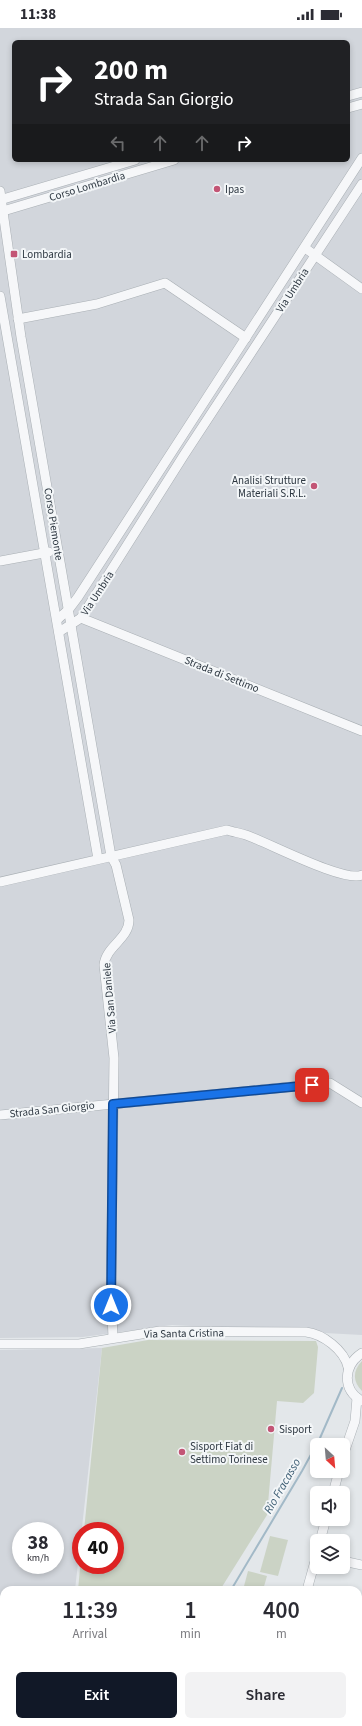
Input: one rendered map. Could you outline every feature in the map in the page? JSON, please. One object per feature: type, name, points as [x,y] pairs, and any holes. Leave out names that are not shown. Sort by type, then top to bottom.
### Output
[{"type":"street","points":[[350,95],[362,92]]},
{"type":"street","points":[[350,107],[362,104]]},
{"type":"street","name":"Via Umbria","points":[[57,620],[69,609],[115,540],[362,158]]},
{"type":"street","name":"Corso Lombardia","points":[[0,197],[128,162]]},
{"type":"street","name":"Corso Lombardia","points":[[1,212],[160,162]]},
{"type":"street","name":"Via Umbria","points":[[59,632],[81,618],[184,455],[362,183],[351,176]]},
{"type":"street","name":"Corso Piemonte","points":[[0,197],[1,212],[21,337],[111,856]]},
{"type":"street","points":[[304,248],[362,289]]},
{"type":"street","points":[[18,319],[97,304],[165,283],[246,338]]},
{"type":"street","name":"Corso Piemonte","points":[[0,296],[98,859]]},
{"type":"street","points":[[8,340],[21,337]]},
{"type":"street","points":[[15,386],[29,382]]},
{"type":"street","points":[[213,390],[223,396]]},
{"type":"street","points":[[174,448],[184,455]]},
{"type":"street","points":[[115,540],[127,545]]},
{"type":"street","points":[[0,561],[58,550]]},
{"type":"street","name":"Strada di Settimo","points":[[81,618],[362,731]]},
{"type":"street","points":[[85,786],[99,783]]},
{"type":"street","points":[[0,882],[228,830],[245,834],[351,877],[362,875]]},
{"type":"street","name":"Via San Daniele","points":[[111,856],[116,865],[129,920],[128,928],[108,953],[104,963],[114,1058],[111,1288],[113,1338]]},
{"type":"street","name":"Strada San Giorgio","points":[[0,1115],[330,1083],[362,1103]]},
{"type":"street","name":"Via Santa Cristina","points":[[0,1344],[79,1344],[160,1331],[306,1332],[322,1338],[340,1352],[345,1357],[348,1367]]},
{"type":"street","points":[[340,1352],[362,1353]]},
{"type":"street","points":[[350,1438],[356,1421],[360,1400],[351,1392],[348,1384],[348,1367],[354,1359],[362,1353]]},
{"type":"street","points":[[356,1421],[362,1411]]},
{"type":"street","points":[[350,1562],[362,1565]]},
{"type":"street","points":[[309,1586],[312,1574]]},
{"type":"shaded area","points":[[0,28],[362,28],[362,1335],[172,1325],[83,1337],[0,1338]]},
{"type":"shaded area","name":"Sisport Fiat di Settimo Torinese","points":[[148,1340],[316,1341],[318,1347],[314,1393],[303,1403],[277,1401],[267,1515],[223,1586],[78,1586],[80,1574],[124,1574],[124,1522],[85,1522],[102,1348]]},
{"type":"shaded area","points":[[102,1348],[83,1522],[72,1522],[72,1574],[77,1574],[75,1586],[0,1586],[0,1350]]},
{"type":"shaded area","points":[[362,1361],[362,1391],[355,1380],[355,1373]]},
{"type":"shaded area","points":[[270,1536],[288,1540],[278,1576],[260,1572]]},
{"type":"shaded area","points":[[248,1571],[267,1576],[264,1586],[244,1586]]},
{"type":"waterway","name":"Rio Fracasso","points":[[233,1586],[302,1471],[320,1438],[342,1388]]},
{"type":"place","name":"Ipas","points":[[217,189]]},
{"type":"place","name":"Lombardia","points":[[14,254]]},
{"type":"place","name":"Analisi Strutture Materiali S.R.L.","points":[[314,486]]},
{"type":"place","name":"Sisport","points":[[271,1429]]},
{"type":"place","name":"Sisport Fiat di Settimo Torinese","points":[[182,1452]]},
{"type":"route","points":[[111,1305],[113,1104],[312,1085]]}]
